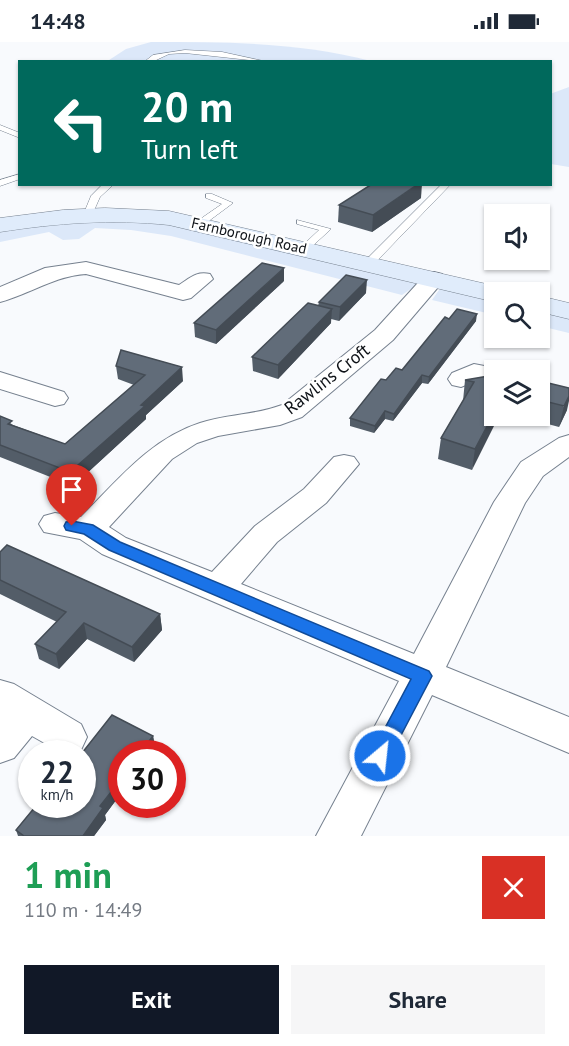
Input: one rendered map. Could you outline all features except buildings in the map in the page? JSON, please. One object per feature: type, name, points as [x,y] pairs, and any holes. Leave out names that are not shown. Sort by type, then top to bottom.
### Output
[{"type":"street","name":"Farnborough Road","points":[[0,225],[89,213],[134,214],[199,225],[484,291]]},
{"type":"street","points":[[0,295],[55,272],[71,268],[86,268],[183,293],[202,279]]},
{"type":"street","name":"Rawlins Croft","points":[[101,538],[162,453],[187,438],[212,428],[270,419],[292,411],[384,335],[434,279]]},
{"type":"street","points":[[550,306],[569,311]]},
{"type":"street","points":[[461,379],[474,372],[484,373]]},
{"type":"street","points":[[0,380],[54,398]]},
{"type":"street","points":[[338,836],[522,493],[532,469],[569,444]]},
{"type":"street","points":[[216,590],[266,534],[315,496],[344,464]]},
{"type":"street","points":[[55,524],[101,538],[216,590],[569,735]]},
{"type":"street","points":[[0,745],[13,705],[67,737]]},
{"type":"lane","points":[[149,60],[161,53],[192,51],[245,56],[258,60]]},
{"type":"lane","points":[[0,127],[18,135]]},
{"type":"lane","points":[[0,183],[18,177]]},
{"type":"lane","points":[[89,213],[92,199],[99,190],[106,186]]},
{"type":"lane","points":[[368,264],[445,186]]},
{"type":"lane","points":[[199,225],[229,203],[209,196]]},
{"type":"lane","points":[[300,222],[326,230],[304,249]]},
{"type":"shaded area","points":[[151,42],[235,43],[317,50],[366,60],[109,60],[126,49]]},
{"type":"shaded area","points":[[569,87],[569,167],[552,164],[552,93]]},
{"type":"shaded area","points":[[103,218],[180,225],[418,284],[402,295],[171,236],[131,230],[95,228],[79,239],[63,240],[49,232],[0,242],[0,229]]},
{"type":"shaded area","points":[[447,287],[484,298],[484,312],[432,300],[439,290]]},
{"type":"shaded area","points":[[550,314],[569,318],[569,333],[550,328]]},
{"type":"route","points":[[72,526],[88,529],[114,546],[423,676],[380,756]]}]
